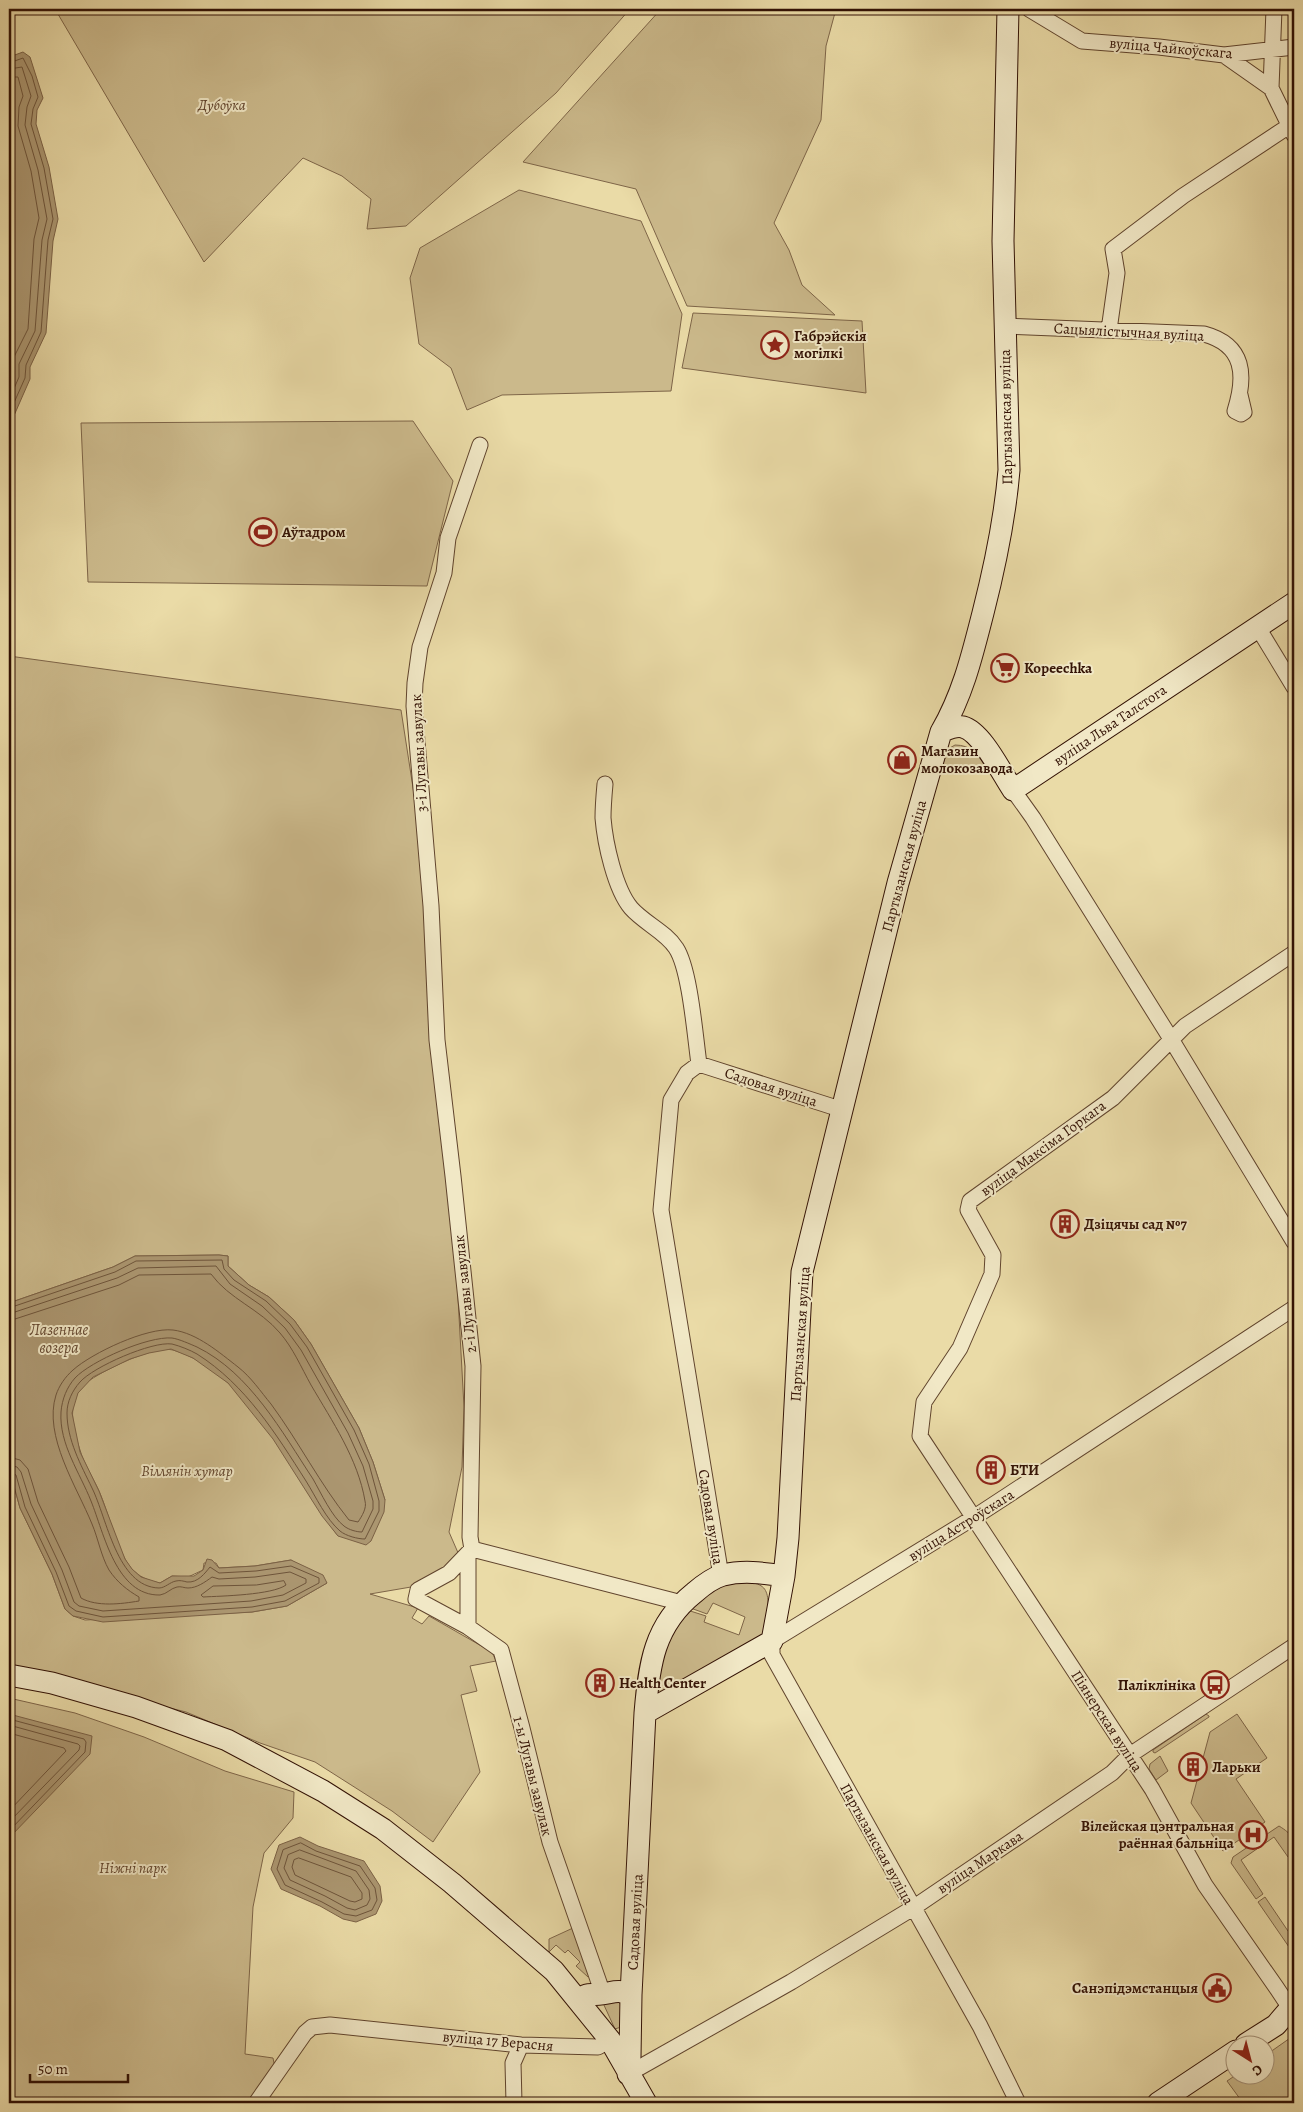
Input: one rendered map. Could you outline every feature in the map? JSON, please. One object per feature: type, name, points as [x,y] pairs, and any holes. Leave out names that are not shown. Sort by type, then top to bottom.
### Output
[{"type":"main road","name":"Партызанская вуліца","points":[[772,1641],[784,1576],[793,1459],[802,1272],[898,883],[941,732],[966,680],[995,562],[1008,491],[1003,241],[1008,9]]},
{"type":"main road","name":"вуліца Льва Талстога","points":[[1013,790],[1294,603]]},
{"type":"main road","points":[[966,680],[966,704],[973,725],[1013,790]]},
{"type":"main road","points":[[941,732],[952,727],[963,727],[973,732],[982,742]]},
{"type":"main road","points":[[721,1576],[752,1572],[784,1576]]},
{"type":"main road","name":"Садовая вуліца","points":[[628,2074],[645,1713],[649,1676],[657,1641],[671,1615],[682,1602],[703,1585],[721,1576]]},
{"type":"main road","name":"вуліца Астроўскага","points":[[645,1713],[772,1641]]},
{"type":"main road","points":[[9,1675],[74,1689],[174,1719],[241,1747],[323,1791],[383,1829],[444,1876],[554,1971],[610,2040],[646,2103]]},
{"type":"main road","points":[[578,2000],[589,1993],[603,1994],[617,1991],[631,1995]]},
{"type":"main road","points":[[1262,2034],[1276,2025],[1292,2006]]},
{"type":"main road","points":[[1158,2103],[1226,2059]]},
{"type":"street","name":"вуліца Чайкоўскага","points":[[1029,9],[1082,41],[1159,47],[1224,55],[1294,47]]},
{"type":"street","points":[[1109,330],[1117,273],[1112,249],[1183,196],[1291,130],[1271,88],[1274,9]]},
{"type":"street","points":[[1224,55],[1271,88]]},
{"type":"street","name":"Сацыялістычная вуліца","points":[[1004,326],[1204,334],[1219,340],[1233,352],[1240,366],[1242,384],[1240,395]]},
{"type":"street","name":"3-і Лугавы завулак","points":[[437,1040],[431,906],[418,771],[414,706],[415,683],[420,647],[444,573],[448,538],[480,445]]},
{"type":"street","points":[[1257,626],[1294,687]]},
{"type":"street","points":[[605,784],[603,818],[613,873],[630,906],[677,949],[686,977],[699,1064]]},
{"type":"street","points":[[1013,790],[1033,818],[1171,1039],[1294,1242]]},
{"type":"street","name":"вуліца Максіма Горкага","points":[[920,1436],[924,1402],[960,1348],[992,1274],[993,1255],[968,1210],[970,1201],[1112,1098],[1185,1026],[1294,953]]},
{"type":"street","name":"2-і Лугавы завулак","points":[[437,1040],[472,1366],[472,1508],[468,1628]]},
{"type":"street","name":"Садовая вуліца","points":[[721,1576],[661,1210],[671,1100],[687,1074],[699,1064],[843,1110]]},
{"type":"street","name":"вуліца Астроўскага","points":[[772,1641],[973,1518],[1294,1308]]},
{"type":"street","name":"Піянерская вуліца","points":[[920,1436],[1152,1789],[1205,1885],[1292,2006]]},
{"type":"street","points":[[470,1553],[682,1602]]},
{"type":"street","name":"1-ы Лугавы завулак","points":[[470,1553],[450,1573],[418,1590],[416,1599],[468,1628],[501,1650],[550,1842],[603,1994]]},
{"type":"street","name":"Партызанская вуліца","points":[[772,1641],[772,1655],[980,2026],[1018,2103]]},
{"type":"street","name":"вуліца Маркава","points":[[628,2074],[790,1982],[913,1908],[1112,1773],[1130,1755],[1294,1646]]},
{"type":"street","name":"вуліца 17 Верасня","points":[[256,2103],[305,2033],[312,2027],[330,2025],[521,2045],[598,2047],[610,2040]]},
{"type":"street","points":[[514,2103],[513,2063],[521,2045]]},
{"type":"green space","name":"Дубоўка","points":[[55,9],[630,9],[556,93],[406,226],[367,229],[371,199],[342,176],[303,158],[204,262]]},
{"type":"green space","points":[[661,9],[836,9],[826,46],[821,120],[774,223],[789,250],[802,285],[835,315],[687,306],[636,189],[523,162]]},
{"type":"green space","points":[[519,190],[641,221],[682,314],[671,391],[502,395],[467,410],[451,368],[419,344],[410,278],[420,248]]},
{"type":"green space","name":"Габрэйскія могілкі","points":[[693,313],[862,321],[866,393],[682,368]]},
{"type":"green space","name":"Аўтадром","points":[[413,421],[453,481],[427,586],[88,582],[81,423]]},
{"type":"green space","name":"Віллянін хутар","points":[[9,656],[401,710],[418,820],[457,1280],[464,1407],[462,1467],[449,1532],[459,1555],[442,1570],[411,1587],[370,1594],[418,1608],[412,1618],[422,1624],[429,1616],[492,1652],[496,1661],[470,1666],[477,1691],[461,1695],[480,1772],[433,1842],[392,1811],[315,1762],[260,1743],[186,1712],[9,1668],[9,1468],[20,1508],[52,1574],[65,1609],[73,1616],[85,1620],[252,1612],[287,1606],[327,1583],[291,1560],[255,1566],[219,1568],[216,1563],[204,1563],[203,1570],[188,1577],[172,1576],[160,1583],[144,1578],[131,1568],[122,1552],[99,1491],[86,1466],[73,1420],[75,1399],[84,1385],[103,1372],[128,1360],[154,1351],[173,1350],[195,1359],[228,1383],[259,1417],[338,1536],[385,1500],[373,1462],[359,1428],[311,1344],[294,1320],[269,1297],[249,1285],[228,1266],[228,1256],[135,1256],[113,1267],[9,1303]]},
{"type":"green space","points":[[955,745],[960,745],[974,751],[985,767],[940,773],[948,749]]},
{"type":"green space","points":[[721,1581],[751,1582],[765,1589],[768,1605],[767,1634],[689,1686],[652,1695],[656,1670],[684,1609],[706,1616],[704,1622],[739,1635],[745,1617],[713,1603],[707,1614],[685,1606]]},
{"type":"green space","name":"Ніжні парк","points":[[9,1698],[75,1713],[144,1737],[225,1771],[294,1792],[293,1818],[264,1853],[253,1907],[245,2054],[273,2058],[275,2068],[249,2103],[9,2103]]},
{"type":"green space","points":[[1206,1714],[1209,1717],[1155,1753],[1153,1752],[1153,1750]]},
{"type":"green space","points":[[1237,1714],[1267,1758],[1236,1779],[1265,1822],[1223,1851],[1191,1803],[1210,1732]]},
{"type":"green space","points":[[1160,1756],[1168,1771],[1156,1780],[1149,1769],[1150,1764]]},
{"type":"green space","points":[[1279,1826],[1287,1831],[1291,1837],[1294,1853],[1288,1857],[1274,1837],[1241,1860],[1263,1894],[1256,1899],[1231,1863],[1233,1857]]},
{"type":"green space","points":[[1265,1897],[1288,1931],[1294,1927],[1294,1943],[1289,1947],[1258,1902]]},
{"type":"green space","points":[[573,1928],[592,1971],[588,1977],[576,1966],[580,1962],[568,1950],[565,1953],[556,1945],[549,1952],[549,1939]]},
{"type":"green space","points":[[616,2001],[621,2004],[621,2027],[615,2029],[603,2003]]},
{"type":"green space","points":[[1293,2036],[1294,2103],[1243,2103],[1229,2084],[1276,2084],[1276,2048]]},
{"type":"water","points":[[23,52],[30,57],[43,98],[37,110],[36,124],[49,167],[58,219],[53,241],[46,333],[30,367],[30,379],[9,427],[9,63],[12,56]]},
{"type":"water","name":"Лазеннае возера","points":[[135,1256],[228,1256],[228,1266],[249,1285],[269,1297],[294,1320],[311,1344],[359,1428],[373,1462],[385,1500],[384,1512],[371,1541],[366,1545],[338,1536],[322,1516],[273,1439],[228,1383],[193,1358],[171,1349],[130,1359],[93,1377],[78,1393],[72,1413],[80,1452],[99,1491],[125,1559],[132,1569],[141,1577],[160,1583],[172,1576],[194,1576],[203,1570],[207,1559],[212,1560],[219,1568],[255,1566],[291,1560],[323,1575],[327,1583],[287,1606],[252,1612],[103,1622],[73,1616],[65,1609],[52,1574],[20,1508],[9,1468],[9,1303],[113,1267]]},
{"type":"water","points":[[9,1714],[92,1736],[90,1754],[9,1838]]},
{"type":"water","points":[[300,1837],[318,1846],[364,1861],[380,1886],[382,1901],[376,1914],[356,1922],[343,1919],[320,1906],[281,1889],[271,1869],[279,1845]]},
{"type":"waterway","points":[[9,49],[12,56]]},
{"type":"place","name":"Габрэйскія могілкі","points":[[775,345]]},
{"type":"place","name":"Аўтадром","points":[[263,532]]},
{"type":"place","name":"Kopeechka","points":[[1005,668]]},
{"type":"place","name":"Магазин молокозавода","points":[[902,760]]},
{"type":"place","name":"Дзіцячы сад №7","points":[[1065,1224]]},
{"type":"place","name":"БТИ","points":[[991,1470]]},
{"type":"place","name":"Health Center","points":[[600,1683]]},
{"type":"place","name":"Паліклініка","points":[[1215,1685]]},
{"type":"place","name":"Ларьки","points":[[1193,1767]]},
{"type":"place","name":"Вілейская цэнтральная раённая бальніца","points":[[1253,1835]]},
{"type":"place","name":"Санэпідэмстанцыя","points":[[1217,1988]]}]
